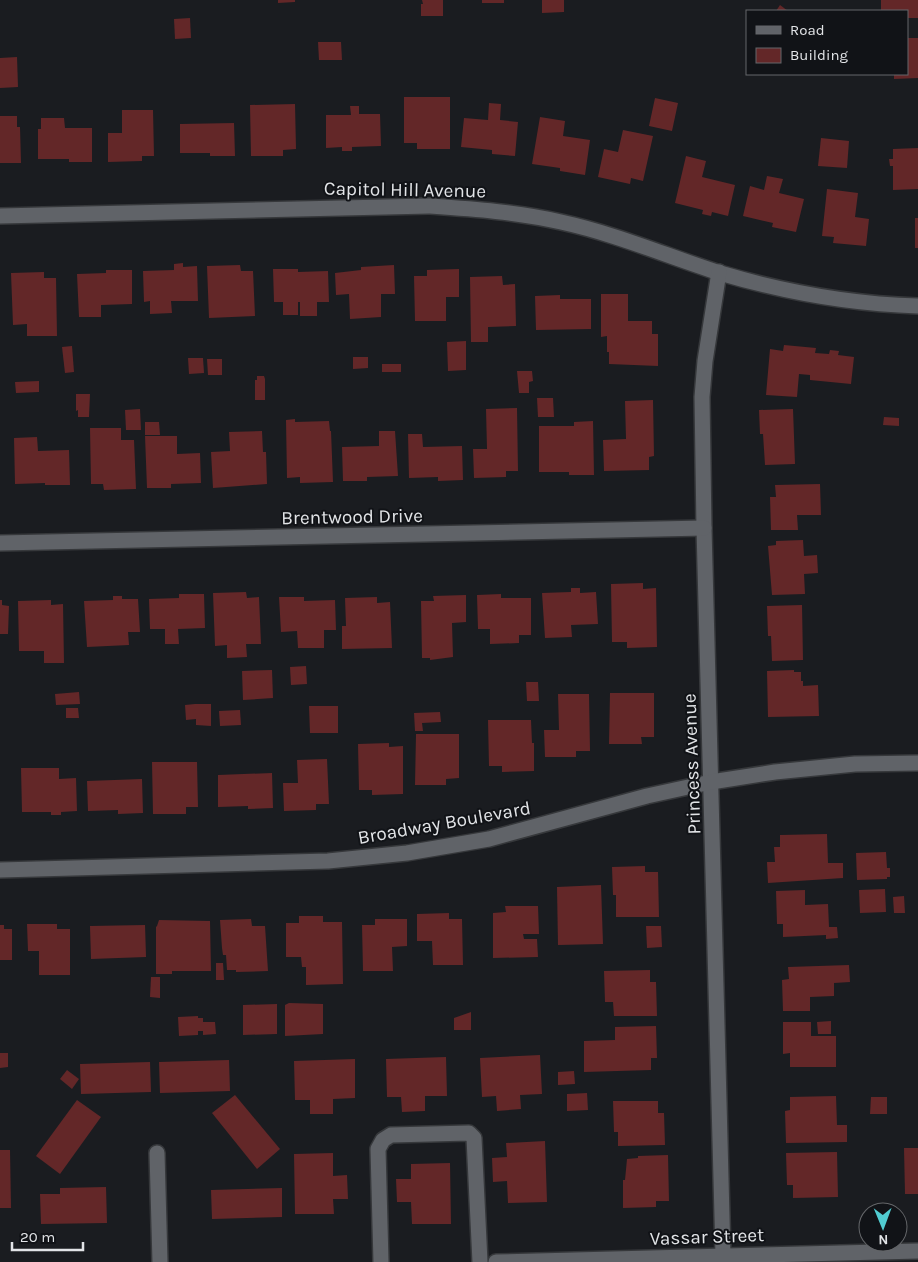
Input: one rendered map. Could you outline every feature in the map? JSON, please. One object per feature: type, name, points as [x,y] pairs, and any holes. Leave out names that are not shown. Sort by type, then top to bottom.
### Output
[{"type":"street","name":"Capitol Hill Avenue","points":[[0,216],[429,206],[496,210],[561,222],[614,236],[719,272],[778,288],[839,299],[918,306]]},
{"type":"street","name":"Princess Avenue","points":[[719,272],[705,360],[702,397],[724,1256]]},
{"type":"street","name":"Brentwood Drive","points":[[0,543],[704,528]]},
{"type":"street","name":"Broadway Boulevard","points":[[0,870],[328,862],[408,853],[489,839],[647,796],[711,782],[775,772],[855,764],[918,763]]},
{"type":"street","points":[[381,1262],[378,1148],[383,1140],[391,1135],[469,1133],[474,1138],[480,1262]]},
{"type":"street","points":[[157,1153],[160,1262]]},
{"type":"street","name":"Vassar Street","points":[[496,1262],[918,1251]]},
{"type":"building","points":[[278,0],[295,0],[295,2],[278,3]]},
{"type":"building","points":[[422,0],[443,0],[443,16],[421,16]]},
{"type":"building","points":[[482,0],[504,0],[504,3],[482,3]]},
{"type":"building","points":[[542,0],[564,0],[564,12],[542,13]]},
{"type":"building","points":[[881,0],[918,0],[918,18],[908,18],[908,10],[881,10]]},
{"type":"building","points":[[780,5],[787,10],[777,10]]},
{"type":"building","points":[[190,18],[191,38],[175,39],[174,19]]},
{"type":"building","points":[[908,38],[918,38],[918,78],[894,79],[894,75],[908,75]]},
{"type":"building","points":[[318,42],[341,42],[342,60],[319,60]]},
{"type":"building","points":[[17,57],[18,87],[0,88],[0,58]]},
{"type":"building","points":[[404,97],[450,97],[450,149],[417,149],[417,143],[404,143]]},
{"type":"building","points":[[655,98],[678,103],[672,131],[649,126]]},
{"type":"building","points":[[489,103],[501,104],[500,120],[518,122],[515,156],[492,154],[492,150],[461,147],[464,118],[488,120]]},
{"type":"building","points":[[295,104],[296,149],[283,150],[283,156],[251,156],[250,105]]},
{"type":"building","points":[[350,106],[359,106],[359,114],[380,114],[381,146],[352,147],[352,151],[342,151],[342,147],[326,148],[326,115],[351,115]]},
{"type":"building","points":[[122,110],[153,110],[154,156],[142,156],[142,161],[108,162],[108,133],[122,133]]},
{"type":"building","points":[[0,116],[17,116],[17,127],[20,127],[21,163],[0,163]]},
{"type":"building","points":[[540,117],[565,121],[563,136],[590,140],[585,175],[560,171],[560,168],[532,164]]},
{"type":"building","points":[[41,118],[64,118],[65,128],[92,128],[92,162],[69,162],[69,159],[38,159],[38,129],[41,129]]},
{"type":"building","points":[[234,123],[235,156],[210,156],[210,153],[180,153],[180,124]]},
{"type":"building","points":[[623,130],[653,136],[643,181],[631,178],[630,184],[598,177],[604,149],[618,152]]},
{"type":"building","points":[[821,138],[849,141],[847,168],[818,166]]},
{"type":"building","points":[[918,148],[918,189],[893,190],[893,166],[890,166],[889,159],[893,159],[893,149]]},
{"type":"building","points":[[686,156],[706,161],[702,177],[735,185],[728,216],[712,212],[711,216],[702,214],[703,210],[675,203]]},
{"type":"building","points":[[767,176],[783,179],[779,193],[804,199],[796,232],[772,227],[773,223],[743,216],[750,186],[764,190]]},
{"type":"building","points":[[827,189],[858,193],[855,217],[869,219],[866,246],[833,243],[834,237],[822,236]]},
{"type":"building","points":[[915,218],[918,218],[918,248],[915,248]]},
{"type":"building","points":[[183,263],[183,267],[197,266],[198,301],[171,301],[172,313],[150,314],[150,301],[144,302],[143,271],[174,270],[174,264]]},
{"type":"building","points":[[240,265],[241,271],[253,271],[255,316],[209,318],[207,266]]},
{"type":"building","points":[[394,265],[395,294],[381,294],[381,317],[350,319],[349,294],[336,295],[335,273],[361,270],[361,267]]},
{"type":"building","points":[[273,269],[298,269],[298,272],[328,271],[329,302],[317,302],[317,316],[300,316],[300,302],[298,302],[298,315],[283,315],[283,302],[274,302]]},
{"type":"building","points":[[459,269],[459,297],[446,297],[446,321],[415,321],[414,276],[427,276],[427,270]]},
{"type":"building","points":[[106,270],[132,270],[132,304],[101,305],[101,317],[79,317],[77,274],[106,273]]},
{"type":"building","points":[[44,272],[44,278],[56,278],[57,336],[27,336],[27,324],[13,325],[11,273]]},
{"type":"building","points":[[502,276],[503,285],[515,284],[516,326],[488,327],[488,342],[471,342],[470,277]]},
{"type":"building","points":[[601,294],[628,294],[628,321],[652,321],[652,334],[658,334],[658,366],[609,364],[607,336],[601,337]]},
{"type":"building","points":[[560,295],[560,299],[591,299],[591,329],[536,330],[535,296]]},
{"type":"building","points":[[466,341],[466,370],[448,371],[447,342]]},
{"type":"building","points":[[784,345],[816,348],[815,353],[829,354],[830,350],[839,351],[838,355],[854,357],[851,384],[810,380],[810,375],[799,374],[797,397],[766,395],[770,349],[783,351]]},
{"type":"building","points":[[72,346],[74,372],[65,373],[62,347]]},
{"type":"building","points":[[353,357],[368,357],[368,368],[353,369]]},
{"type":"building","points":[[188,358],[203,358],[204,373],[189,374]]},
{"type":"building","points":[[207,359],[222,359],[222,375],[208,375]]},
{"type":"building","points":[[382,364],[401,364],[401,372],[382,372]]},
{"type":"building","points":[[517,371],[532,371],[533,381],[529,382],[529,393],[519,393]]},
{"type":"building","points":[[257,376],[264,376],[265,379],[265,400],[255,400],[255,380],[257,380]]},
{"type":"building","points":[[39,381],[39,392],[16,393],[15,382]]},
{"type":"building","points":[[76,394],[90,394],[89,417],[78,417]]},
{"type":"building","points":[[537,398],[553,398],[554,417],[538,417]]},
{"type":"building","points":[[653,400],[654,456],[649,457],[649,470],[604,471],[603,440],[626,439],[625,401]]},
{"type":"building","points":[[517,408],[518,471],[506,471],[506,477],[474,478],[473,449],[487,449],[486,409]]},
{"type":"building","points":[[140,409],[141,430],[126,430],[125,410]]},
{"type":"building","points":[[793,409],[795,464],[765,465],[763,434],[760,434],[759,410]]},
{"type":"building","points":[[884,417],[899,418],[899,426],[883,425]]},
{"type":"building","points":[[295,419],[295,422],[329,421],[333,482],[300,483],[300,477],[287,478],[286,420]]},
{"type":"building","points":[[593,421],[594,475],[569,475],[569,472],[539,472],[539,426],[574,426],[574,422]]},
{"type":"building","points":[[145,422],[159,422],[160,435],[145,435]]},
{"type":"building","points":[[90,428],[121,428],[121,440],[134,440],[136,489],[104,490],[103,484],[91,484]]},
{"type":"building","points":[[262,431],[263,452],[266,452],[267,484],[213,488],[211,452],[230,451],[229,432]]},
{"type":"building","points":[[379,431],[395,431],[398,476],[367,477],[367,481],[343,481],[342,447],[379,446]]},
{"type":"building","points":[[408,434],[422,434],[423,447],[462,446],[463,480],[438,481],[438,477],[409,478]]},
{"type":"building","points":[[145,436],[177,436],[177,454],[200,453],[201,483],[171,484],[171,488],[147,488]]},
{"type":"building","points":[[37,437],[38,451],[69,450],[70,485],[45,485],[45,483],[15,484],[14,438]]},
{"type":"building","points":[[820,484],[821,515],[797,515],[798,530],[771,530],[770,497],[776,497],[775,485]]},
{"type":"building","points":[[803,540],[804,556],[817,555],[818,573],[804,574],[805,594],[772,595],[768,546],[776,545],[776,541]]},
{"type":"building","points":[[643,583],[643,589],[656,588],[657,647],[627,648],[627,642],[612,642],[611,584]]},
{"type":"building","points":[[571,588],[580,588],[580,593],[596,592],[598,624],[571,625],[572,637],[545,638],[542,593],[571,592]]},
{"type":"building","points":[[246,592],[247,598],[259,597],[261,644],[246,644],[247,657],[227,658],[227,645],[215,646],[213,593]]},
{"type":"building","points":[[179,594],[204,594],[205,628],[178,629],[179,644],[165,644],[165,629],[150,629],[149,599],[179,598]]},
{"type":"building","points":[[501,594],[501,598],[531,598],[531,635],[519,635],[519,643],[490,644],[490,629],[478,629],[477,595]]},
{"type":"building","points":[[466,595],[466,622],[452,623],[453,657],[430,660],[430,658],[422,658],[421,601],[434,601],[433,596]]},
{"type":"building","points":[[113,596],[122,596],[122,599],[138,599],[140,632],[128,632],[129,645],[87,647],[84,601],[113,600]]},
{"type":"building","points":[[279,597],[304,597],[304,601],[335,600],[336,630],[324,630],[324,648],[298,648],[297,631],[281,632]]},
{"type":"building","points":[[377,597],[377,603],[390,602],[392,648],[342,649],[342,626],[346,626],[345,598]]},
{"type":"building","points":[[0,600],[2,600],[2,605],[9,606],[8,634],[0,634]]},
{"type":"building","points":[[51,600],[51,605],[63,604],[64,663],[44,663],[44,651],[19,651],[18,601]]},
{"type":"building","points":[[802,605],[803,660],[772,661],[771,636],[768,636],[767,606]]},
{"type":"building","points":[[306,666],[307,684],[291,685],[290,667]]},
{"type":"building","points":[[272,670],[273,698],[243,700],[242,671]]},
{"type":"building","points":[[794,670],[794,672],[801,672],[803,686],[818,685],[819,716],[768,717],[767,671]]},
{"type":"building","points":[[526,682],[538,682],[539,701],[527,701]]},
{"type":"building","points":[[79,692],[80,704],[56,705],[55,694]]},
{"type":"building","points":[[610,693],[654,693],[654,737],[641,737],[642,744],[609,744]]},
{"type":"building","points":[[558,694],[589,694],[590,751],[576,751],[576,757],[545,757],[544,730],[559,730]]},
{"type":"building","points":[[211,704],[211,726],[196,725],[196,719],[186,720],[185,705]]},
{"type":"building","points":[[309,706],[338,706],[338,733],[310,733]]},
{"type":"building","points":[[66,708],[78,708],[79,718],[66,718]]},
{"type":"building","points":[[240,710],[241,725],[220,726],[219,711]]},
{"type":"building","points":[[440,712],[441,722],[422,723],[423,731],[415,731],[414,713]]},
{"type":"building","points":[[488,720],[531,720],[532,743],[534,743],[534,771],[502,772],[502,766],[489,766]]},
{"type":"building","points":[[416,734],[459,734],[459,778],[446,779],[446,785],[415,785]]},
{"type":"building","points":[[389,743],[389,747],[403,746],[403,794],[372,795],[372,790],[359,790],[358,744]]},
{"type":"building","points":[[327,759],[329,804],[316,804],[316,810],[284,811],[283,783],[298,783],[297,760]]},
{"type":"building","points":[[152,762],[197,762],[198,807],[186,807],[186,814],[153,814]]},
{"type":"building","points":[[21,768],[59,768],[59,779],[76,778],[77,811],[61,812],[61,815],[51,815],[51,812],[22,812]]},
{"type":"building","points":[[272,773],[273,808],[248,809],[248,806],[218,807],[218,775]]},
{"type":"building","points":[[142,779],[143,813],[118,814],[118,810],[88,811],[87,781]]},
{"type":"building","points":[[827,834],[828,863],[843,863],[843,878],[768,883],[767,862],[775,862],[774,847],[780,847],[780,835]]},
{"type":"building","points":[[886,852],[887,868],[890,868],[890,877],[887,877],[887,879],[857,880],[856,853]]},
{"type":"building","points":[[645,866],[645,872],[658,872],[659,917],[616,917],[616,895],[613,895],[612,867]]},
{"type":"building","points":[[601,885],[603,944],[558,945],[557,887]]},
{"type":"building","points":[[885,889],[886,912],[860,913],[859,890]]},
{"type":"building","points":[[805,890],[805,905],[828,904],[829,927],[837,927],[838,938],[826,939],[826,935],[783,937],[783,924],[777,924],[776,891]]},
{"type":"building","points":[[904,896],[905,913],[894,913],[893,897]]},
{"type":"building","points":[[505,906],[538,906],[539,934],[523,934],[524,939],[537,939],[538,957],[493,958],[493,913],[506,912]]},
{"type":"building","points":[[449,913],[449,919],[462,919],[463,965],[433,965],[432,941],[417,941],[417,914]]},
{"type":"building","points":[[299,916],[323,916],[323,922],[342,922],[343,984],[306,985],[306,967],[302,967],[301,957],[286,957],[286,923],[299,923]]},
{"type":"building","points":[[251,919],[252,926],[265,926],[268,971],[236,972],[236,970],[227,970],[226,955],[223,955],[222,948],[220,920]]},
{"type":"building","points":[[375,919],[407,919],[407,946],[392,947],[393,971],[363,971],[362,925],[375,925]]},
{"type":"building","points":[[159,920],[210,921],[211,971],[172,971],[172,974],[156,974],[156,927]]},
{"type":"building","points":[[27,924],[57,924],[57,929],[70,929],[70,975],[39,975],[39,951],[28,951]]},
{"type":"building","points":[[0,925],[4,925],[4,929],[12,929],[12,960],[0,960]]},
{"type":"building","points":[[145,925],[146,957],[91,959],[90,926]]},
{"type":"building","points":[[646,926],[661,926],[662,947],[647,948]]},
{"type":"building","points":[[216,963],[223,963],[224,980],[216,980]]},
{"type":"building","points":[[849,965],[850,982],[834,983],[834,996],[810,997],[810,1011],[783,1011],[782,980],[789,979],[788,967]]},
{"type":"building","points":[[650,970],[650,982],[656,982],[657,1016],[614,1016],[613,1002],[605,1002],[604,971]]},
{"type":"building","points":[[151,977],[160,977],[160,998],[150,997]]},
{"type":"building","points":[[289,1003],[323,1004],[323,1034],[285,1036],[285,1005]]},
{"type":"building","points":[[277,1004],[277,1034],[243,1035],[243,1005]]},
{"type":"building","points":[[471,1012],[471,1030],[454,1030],[454,1018]]},
{"type":"building","points":[[198,1016],[198,1018],[203,1018],[203,1022],[215,1022],[216,1034],[203,1035],[203,1031],[198,1031],[198,1035],[179,1036],[178,1017]]},
{"type":"building","points":[[831,1021],[831,1034],[818,1034],[817,1022]]},
{"type":"building","points":[[783,1022],[811,1022],[811,1036],[836,1036],[836,1067],[790,1067],[790,1053],[783,1054]]},
{"type":"building","points":[[656,1026],[657,1058],[651,1058],[651,1070],[584,1072],[584,1041],[615,1040],[615,1027]]},
{"type":"building","points":[[0,1053],[8,1053],[8,1067],[0,1068]]},
{"type":"building","points":[[540,1055],[542,1094],[520,1095],[521,1109],[497,1111],[496,1096],[482,1097],[480,1058]]},
{"type":"building","points":[[446,1057],[447,1096],[425,1096],[425,1111],[402,1112],[401,1097],[387,1097],[386,1059]]},
{"type":"building","points":[[355,1059],[355,1098],[333,1099],[333,1114],[310,1114],[310,1100],[295,1100],[294,1061]]},
{"type":"building","points":[[229,1060],[230,1091],[160,1093],[159,1062]]},
{"type":"building","points":[[150,1062],[151,1092],[81,1094],[80,1064]]},
{"type":"building","points":[[67,1070],[79,1079],[72,1089],[60,1079]]},
{"type":"building","points":[[574,1071],[575,1084],[558,1085],[558,1072]]},
{"type":"building","points":[[587,1093],[588,1110],[567,1111],[567,1094]]},
{"type":"building","points":[[235,1095],[280,1149],[257,1169],[212,1113]]},
{"type":"building","points":[[836,1096],[837,1125],[847,1125],[847,1142],[786,1143],[785,1111],[790,1110],[790,1097]]},
{"type":"building","points":[[871,1097],[887,1097],[887,1114],[870,1114]]},
{"type":"building","points":[[77,1100],[101,1117],[60,1174],[36,1156]]},
{"type":"building","points":[[613,1101],[658,1101],[658,1113],[664,1113],[665,1145],[618,1146],[618,1132],[614,1132]]},
{"type":"building","points":[[545,1141],[547,1202],[508,1203],[507,1181],[493,1182],[492,1158],[507,1157],[506,1143]]},
{"type":"building","points":[[904,1148],[918,1148],[918,1194],[905,1194]]},
{"type":"building","points":[[0,1150],[10,1150],[11,1208],[0,1208]]},
{"type":"building","points":[[837,1152],[838,1197],[793,1198],[793,1185],[787,1185],[786,1153]]},
{"type":"building","points":[[333,1153],[333,1176],[347,1175],[348,1199],[333,1199],[334,1214],[295,1214],[294,1154]]},
{"type":"building","points":[[668,1155],[669,1201],[656,1201],[656,1207],[623,1208],[623,1180],[625,1180],[627,1159],[638,1158],[638,1156]]},
{"type":"building","points":[[450,1163],[451,1224],[412,1224],[411,1202],[397,1202],[396,1179],[411,1179],[411,1164]]},
{"type":"building","points":[[106,1187],[107,1223],[41,1224],[40,1194],[60,1194],[60,1188]]},
{"type":"building","points":[[282,1188],[282,1217],[212,1219],[211,1190]]}]
